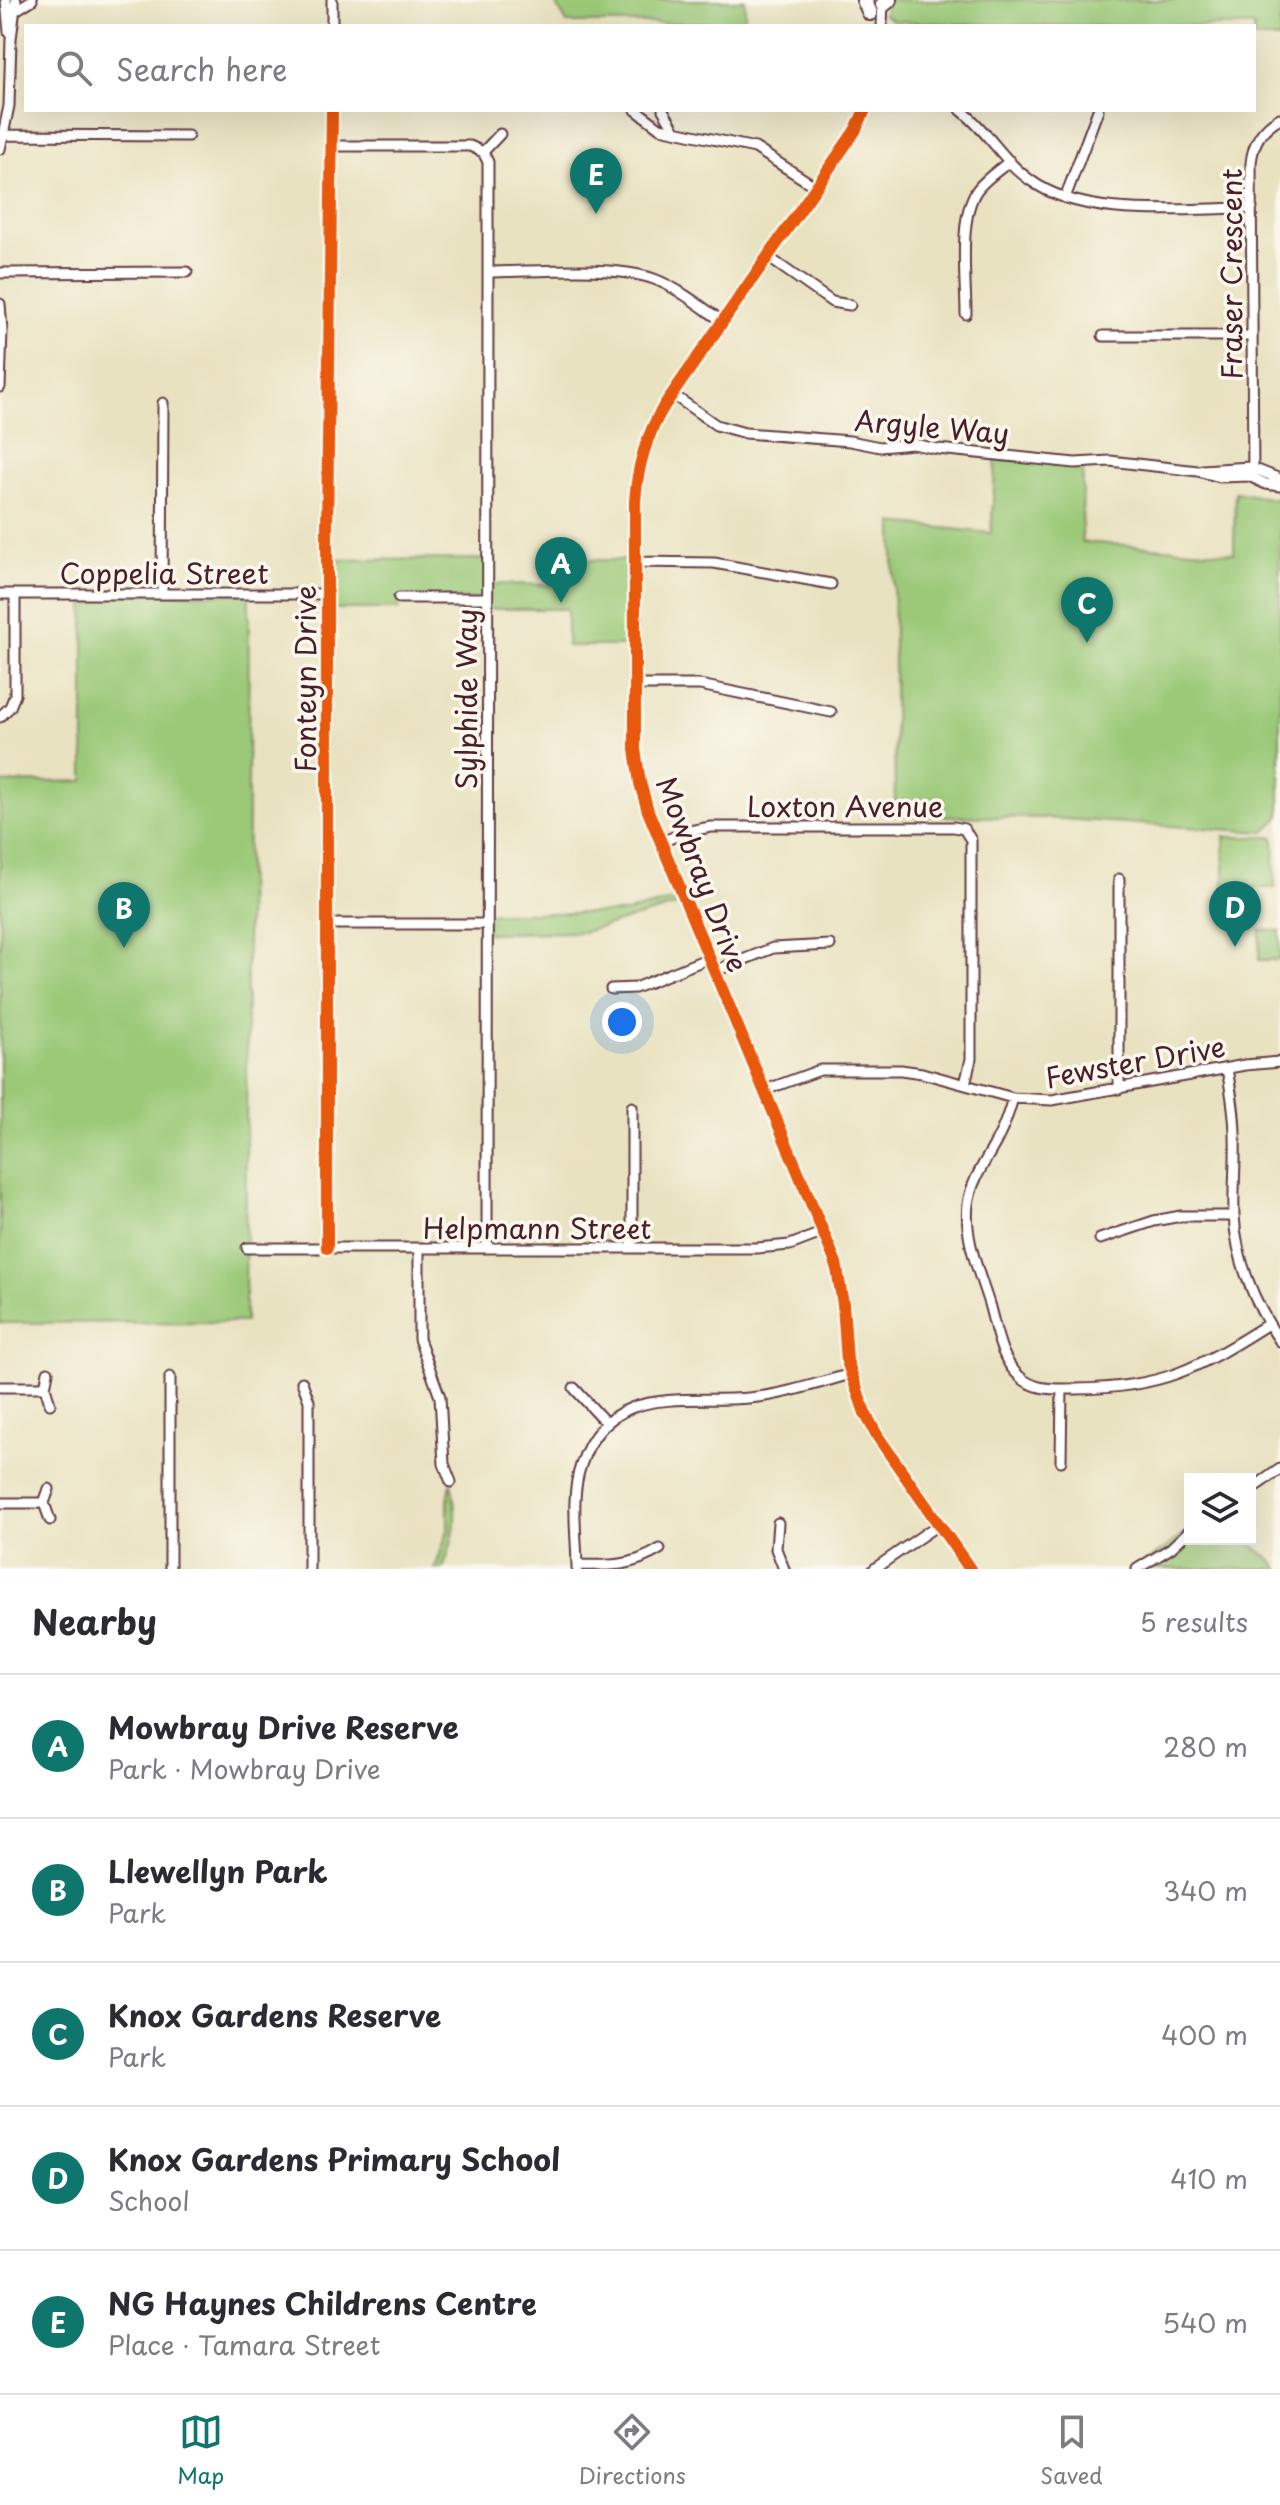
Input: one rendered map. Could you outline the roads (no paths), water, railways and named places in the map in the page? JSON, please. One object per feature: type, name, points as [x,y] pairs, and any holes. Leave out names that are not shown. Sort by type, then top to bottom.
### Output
[{"type":"street","points":[[6,0],[11,39]]},
{"type":"street","points":[[0,149],[9,106],[5,79],[16,5],[32,0]]},
{"type":"street","points":[[332,0],[332,24]]},
{"type":"street","name":"Fonteyn Drive","points":[[327,1248],[327,594],[332,112]]},
{"type":"street","points":[[638,112],[655,126],[755,148],[816,187]]},
{"type":"street","points":[[664,112],[675,130]]},
{"type":"street","name":"Mowbray Drive","points":[[864,112],[855,131],[672,394],[653,426],[637,475],[634,562],[636,766],[645,802],[661,842],[824,1232],[841,1284],[846,1351],[865,1413],[970,1569]]},
{"type":"street","points":[[963,112],[1034,183],[1065,198],[1087,205],[1111,207],[1252,208]]},
{"type":"street","points":[[1065,198],[1097,112]]},
{"type":"street","name":"Fraser Crescent","points":[[1250,472],[1251,163],[1254,146],[1264,130],[1280,118]]},
{"type":"street","points":[[330,146],[470,146],[483,152],[500,134]]},
{"type":"street","points":[[3,135],[188,136]]},
{"type":"street","name":"Sylphide Way","points":[[483,152],[488,162],[487,1248]]},
{"type":"street","points":[[966,314],[966,224],[971,203],[982,185],[1010,161]]},
{"type":"street","points":[[768,257],[832,302],[850,305]]},
{"type":"street","points":[[0,273],[187,272]]},
{"type":"street","points":[[488,272],[624,272],[642,275],[666,284],[722,321]]},
{"type":"street","points":[[0,304],[0,387]]},
{"type":"street","points":[[1103,336],[1251,336]]},
{"type":"street","name":"Argyle Way","points":[[672,394],[716,425],[736,431],[850,441],[880,447],[913,444],[1066,463],[1103,460],[1198,471],[1250,472],[1280,479]]},
{"type":"street","points":[[162,594],[163,403]]},
{"type":"street","name":"Argyle Way","points":[[1250,472],[1266,484],[1280,486]]},
{"type":"street","points":[[634,562],[708,562],[831,584]]},
{"type":"street","name":"Coppelia Street","points":[[0,594],[327,594]]},
{"type":"street","points":[[0,717],[10,707],[15,695],[15,594]]},
{"type":"street","points":[[399,598],[487,598]]},
{"type":"street","points":[[635,685],[700,685],[831,712]]},
{"type":"street","name":"Loxton Avenue","points":[[661,842],[689,831],[711,827],[964,829],[971,840],[971,1059],[965,1084]]},
{"type":"street","points":[[1119,879],[1119,1089]]},
{"type":"street","points":[[328,924],[486,924]]},
{"type":"street","points":[[715,971],[773,948],[830,945]]},
{"type":"street","points":[[611,989],[635,988],[709,958]]},
{"type":"street","name":"Fewster Drive","points":[[765,1090],[820,1070],[911,1071],[1013,1098],[1060,1100],[1254,1063],[1280,1062]]},
{"type":"street","points":[[1227,1069],[1235,1124],[1234,1216],[1247,1278],[1268,1324],[1280,1341]]},
{"type":"street","points":[[1013,1098],[1003,1128],[979,1169],[968,1212],[969,1234],[1007,1362],[1018,1376],[1031,1384],[1062,1389],[1121,1387],[1171,1377],[1210,1360],[1268,1324]]},
{"type":"street","points":[[632,1107],[632,1248]]},
{"type":"street","points":[[1100,1239],[1154,1221],[1181,1216],[1234,1216]]},
{"type":"street","name":"Helpmann Street","points":[[247,1248],[770,1248],[799,1242],[824,1232]]},
{"type":"street","points":[[419,1249],[419,1339],[440,1397],[444,1464],[451,1482]]},
{"type":"street","points":[[48,1372],[45,1387],[50,1404]]},
{"type":"street","points":[[660,1549],[642,1560],[621,1565],[577,1567],[579,1473],[588,1448],[607,1424],[630,1408],[650,1401],[759,1397],[851,1374]]},
{"type":"street","points":[[170,1377],[170,1569]]},
{"type":"street","points":[[302,1382],[309,1401],[309,1569]]},
{"type":"street","points":[[0,1387],[45,1387]]},
{"type":"street","points":[[574,1388],[607,1424]]},
{"type":"street","points":[[1061,1461],[1062,1389]]},
{"type":"street","points":[[1256,1486],[1280,1469]]},
{"type":"street","points":[[49,1489],[44,1503],[50,1520]]},
{"type":"street","points":[[0,1503],[44,1503]]},
{"type":"street","points":[[778,1523],[776,1549],[784,1569]]},
{"type":"street","points":[[874,1569],[939,1524]]},
{"type":"street","points":[[1137,1569],[1171,1548],[1184,1536]]},
{"type":"place","name":"NG Haynes Childrens Centre","points":[[596,214]]},
{"type":"place","name":"Mowbray Drive Reserve","points":[[561,603]]},
{"type":"place","name":"Knox Gardens Reserve","points":[[1087,643]]},
{"type":"place","name":"Knox Gardens Primary School","points":[[1235,947]]},
{"type":"place","name":"Llewellyn Park","points":[[124,948]]}]
